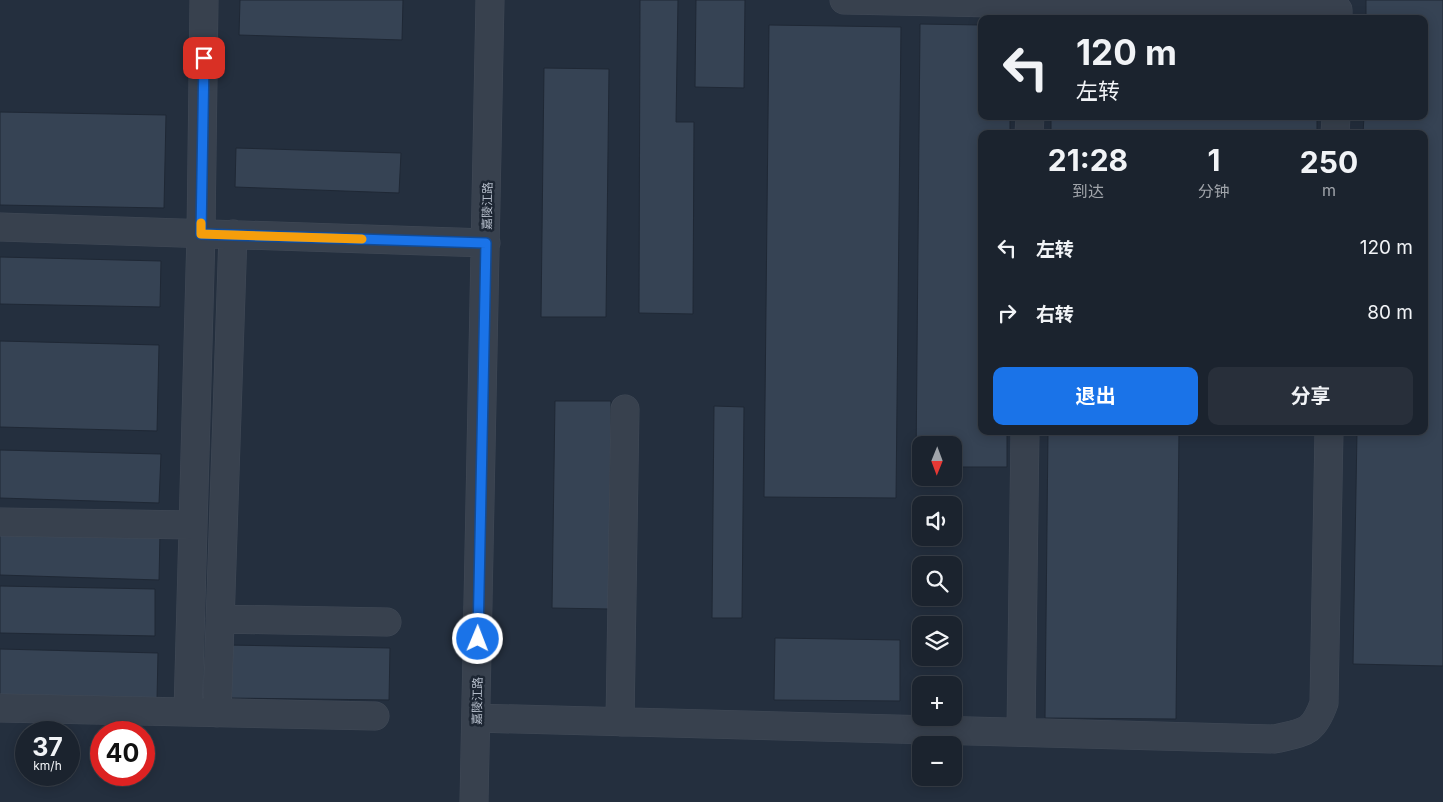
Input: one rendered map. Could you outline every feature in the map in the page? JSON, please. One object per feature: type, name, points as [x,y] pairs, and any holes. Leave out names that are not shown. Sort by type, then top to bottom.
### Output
[{"type":"street","points":[[188,712],[201,234],[204,0]]},
{"type":"street","name":"嘉陵江路","points":[[474,802],[490,0]]},
{"type":"street","points":[[844,0],[1031,8],[1338,10],[1338,15]]},
{"type":"street","points":[[0,227],[486,243]]},
{"type":"street","points":[[217,713],[233,234]]},
{"type":"street","points":[[620,722],[625,409]]},
{"type":"street","points":[[1021,732],[1025,435]]},
{"type":"street","points":[[476,718],[1275,739],[1305,732],[1318,719],[1324,703],[1329,435]]},
{"type":"street","points":[[0,522],[193,525]]},
{"type":"street","points":[[220,619],[387,622]]},
{"type":"street","points":[[0,708],[375,716]]},
{"type":"building","points":[[240,0],[403,0],[402,40],[239,35]]},
{"type":"building","points":[[640,0],[678,0],[676,122],[694,122],[693,314],[639,313]]},
{"type":"building","points":[[696,0],[745,0],[744,88],[695,87]]},
{"type":"building","points":[[1366,0],[1443,0],[1443,666],[1353,664],[1357,435],[1428,435],[1428,130],[1363,130],[1364,120],[1428,120],[1428,15],[1366,15]]},
{"type":"building","points":[[920,24],[978,25],[978,120],[1010,120],[1010,130],[978,130],[978,435],[1007,435],[1007,467],[962,467],[962,436],[916,436]]},
{"type":"building","points":[[769,25],[901,27],[896,498],[764,497]]},
{"type":"building","points":[[544,68],[609,69],[606,317],[541,317]]},
{"type":"building","points":[[0,112],[166,115],[164,208],[0,205]]},
{"type":"building","points":[[1051,120],[1317,120],[1317,130],[1051,130]]},
{"type":"building","points":[[236,148],[401,153],[399,193],[235,187]]},
{"type":"building","points":[[0,257],[161,261],[160,307],[0,304]]},
{"type":"building","points":[[0,341],[159,345],[157,431],[0,427]]},
{"type":"building","points":[[555,401],[611,401],[609,609],[552,608]]},
{"type":"building","points":[[714,406],[744,407],[742,618],[712,618]]},
{"type":"building","points":[[1048,435],[1179,435],[1176,719],[1045,718]]},
{"type":"building","points":[[0,450],[161,454],[159,503],[0,498]]},
{"type":"building","points":[[0,529],[160,533],[159,580],[0,575]]},
{"type":"building","points":[[0,586],[155,589],[155,636],[0,633]]},
{"type":"building","points":[[775,638],[900,640],[900,701],[774,700]]},
{"type":"building","points":[[227,645],[390,648],[389,700],[226,698]]},
{"type":"building","points":[[0,649],[158,653],[157,699],[0,695]]},
{"type":"slow traffic","points":[[201,223],[201,234],[362,239]]},
{"type":"route","points":[[204,58],[201,234],[486,243],[478,639]]}]
